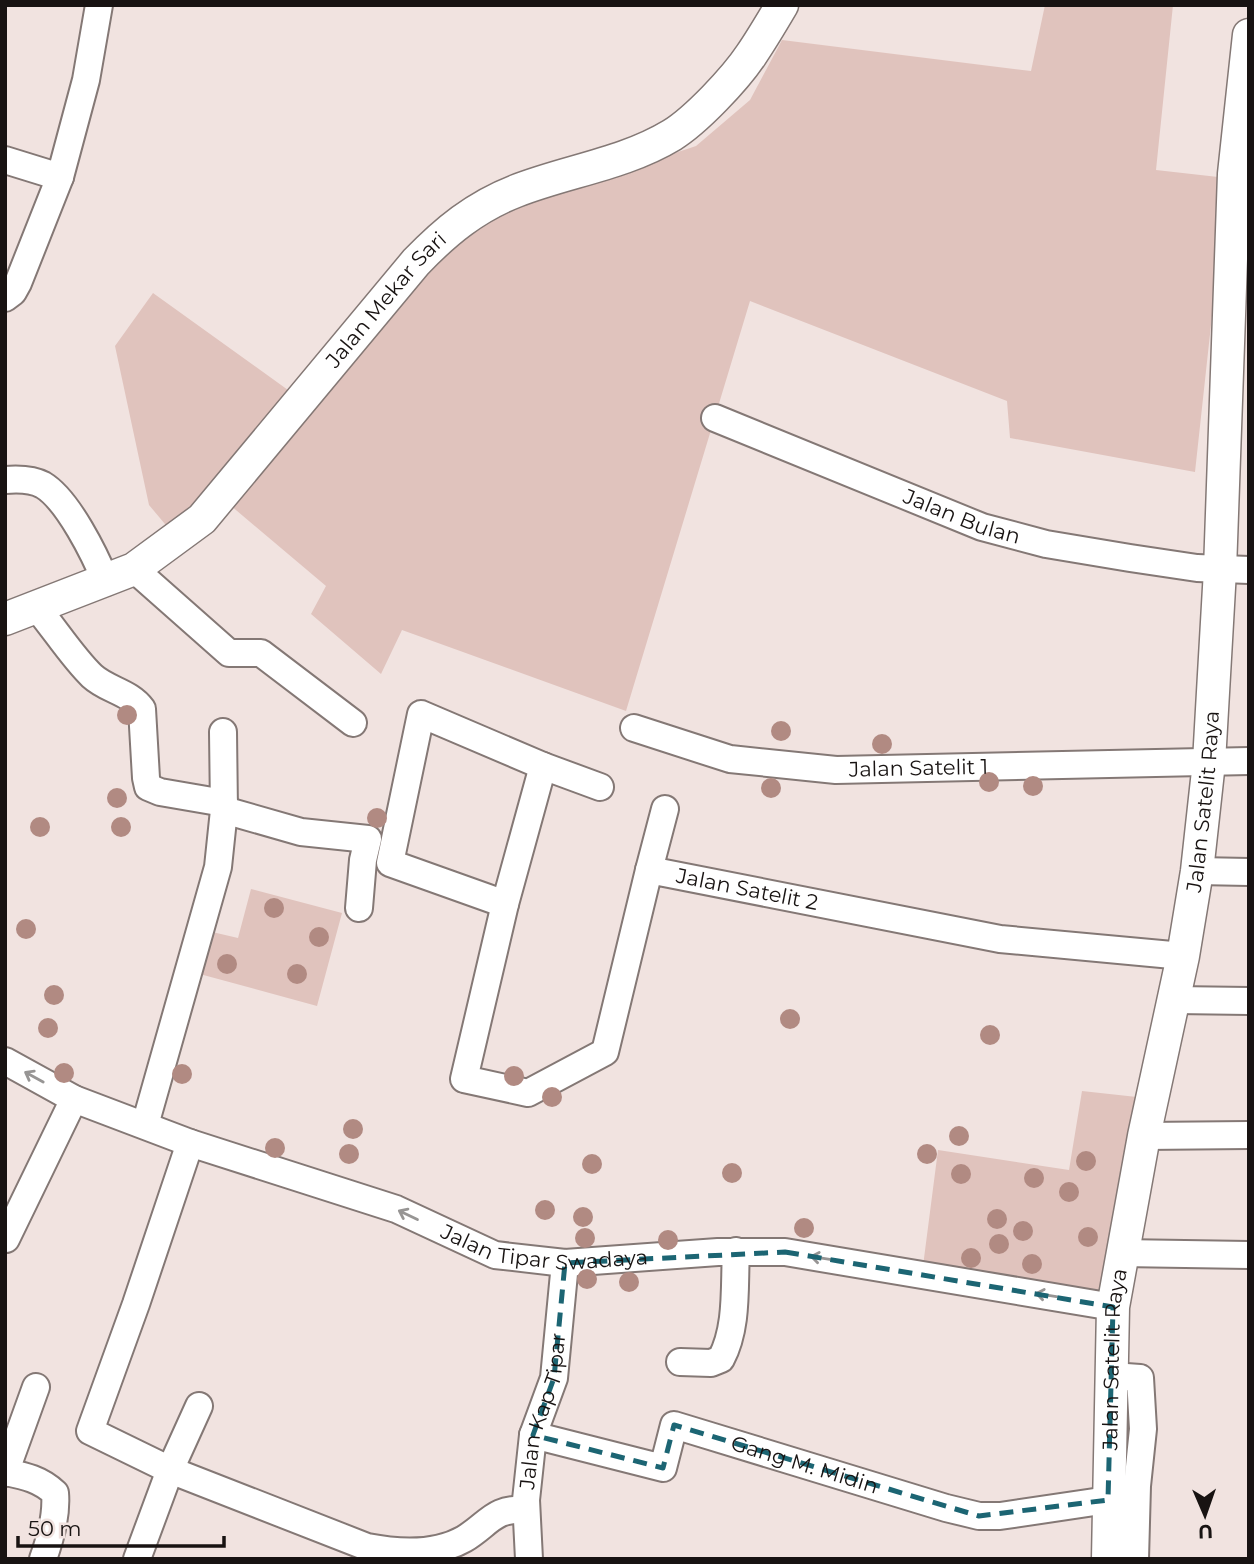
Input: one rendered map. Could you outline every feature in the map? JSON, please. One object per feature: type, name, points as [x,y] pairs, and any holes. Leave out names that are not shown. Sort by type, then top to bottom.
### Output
[{"type":"street","points":[[9,295],[60,177],[86,80],[99,5]]},
{"type":"street","name":"Jalan Mekar Sari","points":[[5,620],[120,575],[202,519],[408,272],[444,233],[480,208],[516,191],[627,156],[671,135],[690,122],[750,58],[782,5]]},
{"type":"street","name":"Jalan Satelit Raya","points":[[1108,1559],[1113,1307],[1144,1136],[1183,956],[1197,870],[1235,570],[1234,174],[1249,35]]},
{"type":"street","points":[[5,160],[60,177]]},
{"type":"street","name":"Jalan Bulan","points":[[715,418],[982,527],[1046,544],[1235,570]]},
{"type":"street","points":[[5,480],[25,480],[40,484],[54,493],[93,555],[229,653],[261,653],[353,723]]},
{"type":"street","points":[[37,608],[92,676],[130,697],[142,709],[148,787],[224,807],[301,832],[368,839],[361,873],[359,908]]},
{"type":"street","points":[[543,766],[505,904],[390,863],[421,714],[600,787]]},
{"type":"street","name":"Jalan Satelit 1","points":[[634,728],[730,759],[836,770],[1249,761]]},
{"type":"street","points":[[145,1125],[218,867],[224,807],[223,732]]},
{"type":"street","points":[[649,870],[665,809]]},
{"type":"street","name":"Jalan Satelit 2","points":[[505,904],[464,1079],[528,1093],[605,1052],[649,870],[1000,939],[1183,956]]},
{"type":"street","points":[[1197,870],[1249,872]]},
{"type":"street","points":[[1175,1000],[1249,1000]]},
{"type":"street","name":"Jalan Tipar Swadaya","points":[[5,1061],[74,1099],[190,1143],[396,1209],[495,1255],[565,1263],[736,1251],[785,1252],[1113,1307]]},
{"type":"street","points":[[6,1239],[74,1099]]},
{"type":"street","points":[[1144,1136],[1249,1135]]},
{"type":"street","points":[[190,1143],[90,1431],[170,1470],[367,1547],[383,1550],[404,1552],[449,1545],[464,1539],[496,1514],[514,1508],[526,1510]]},
{"type":"street","points":[[680,1362],[711,1363],[721,1359],[728,1346],[732,1328],[736,1251]]},
{"type":"street","points":[[1121,1253],[1249,1255]]},
{"type":"street","name":"Jalan Kap Tipar","points":[[529,1559],[526,1510],[533,1435],[554,1378],[565,1263]]},
{"type":"street","points":[[1112,1376],[1140,1378],[1143,1429],[1137,1486],[1135,1559]]},
{"type":"street","points":[[36,1387],[5,1473],[33,1478],[55,1493],[53,1524],[43,1559]]},
{"type":"street","points":[[137,1559],[170,1470],[199,1406]]},
{"type":"street","name":"Gang M. Midin","points":[[533,1435],[663,1468],[674,1425],[979,1516],[1027,1514],[1108,1500]]},
{"type":"highlighted area","points":[[785,1252],[1113,1307],[1108,1500],[979,1516],[674,1425],[663,1468],[533,1435],[554,1378],[565,1263]]},
{"type":"shaded area","points":[[1045,5],[1173,5],[1156,170],[1227,178],[1195,472],[1010,438],[1007,401],[750,301],[626,711],[402,630],[381,674],[311,614],[326,586],[230,505],[444,250],[498,212],[696,146],[750,100],[782,40],[1031,71]]},
{"type":"shaded area","points":[[153,293],[288,390],[212,491],[170,530],[149,505],[115,346]]},
{"type":"shaded area","points":[[251,889],[342,913],[317,1006],[196,973],[208,931],[238,938]]},
{"type":"shaded area","points":[[1082,1091],[1146,1098],[1105,1297],[923,1266],[938,1150],[1069,1170]]}]
